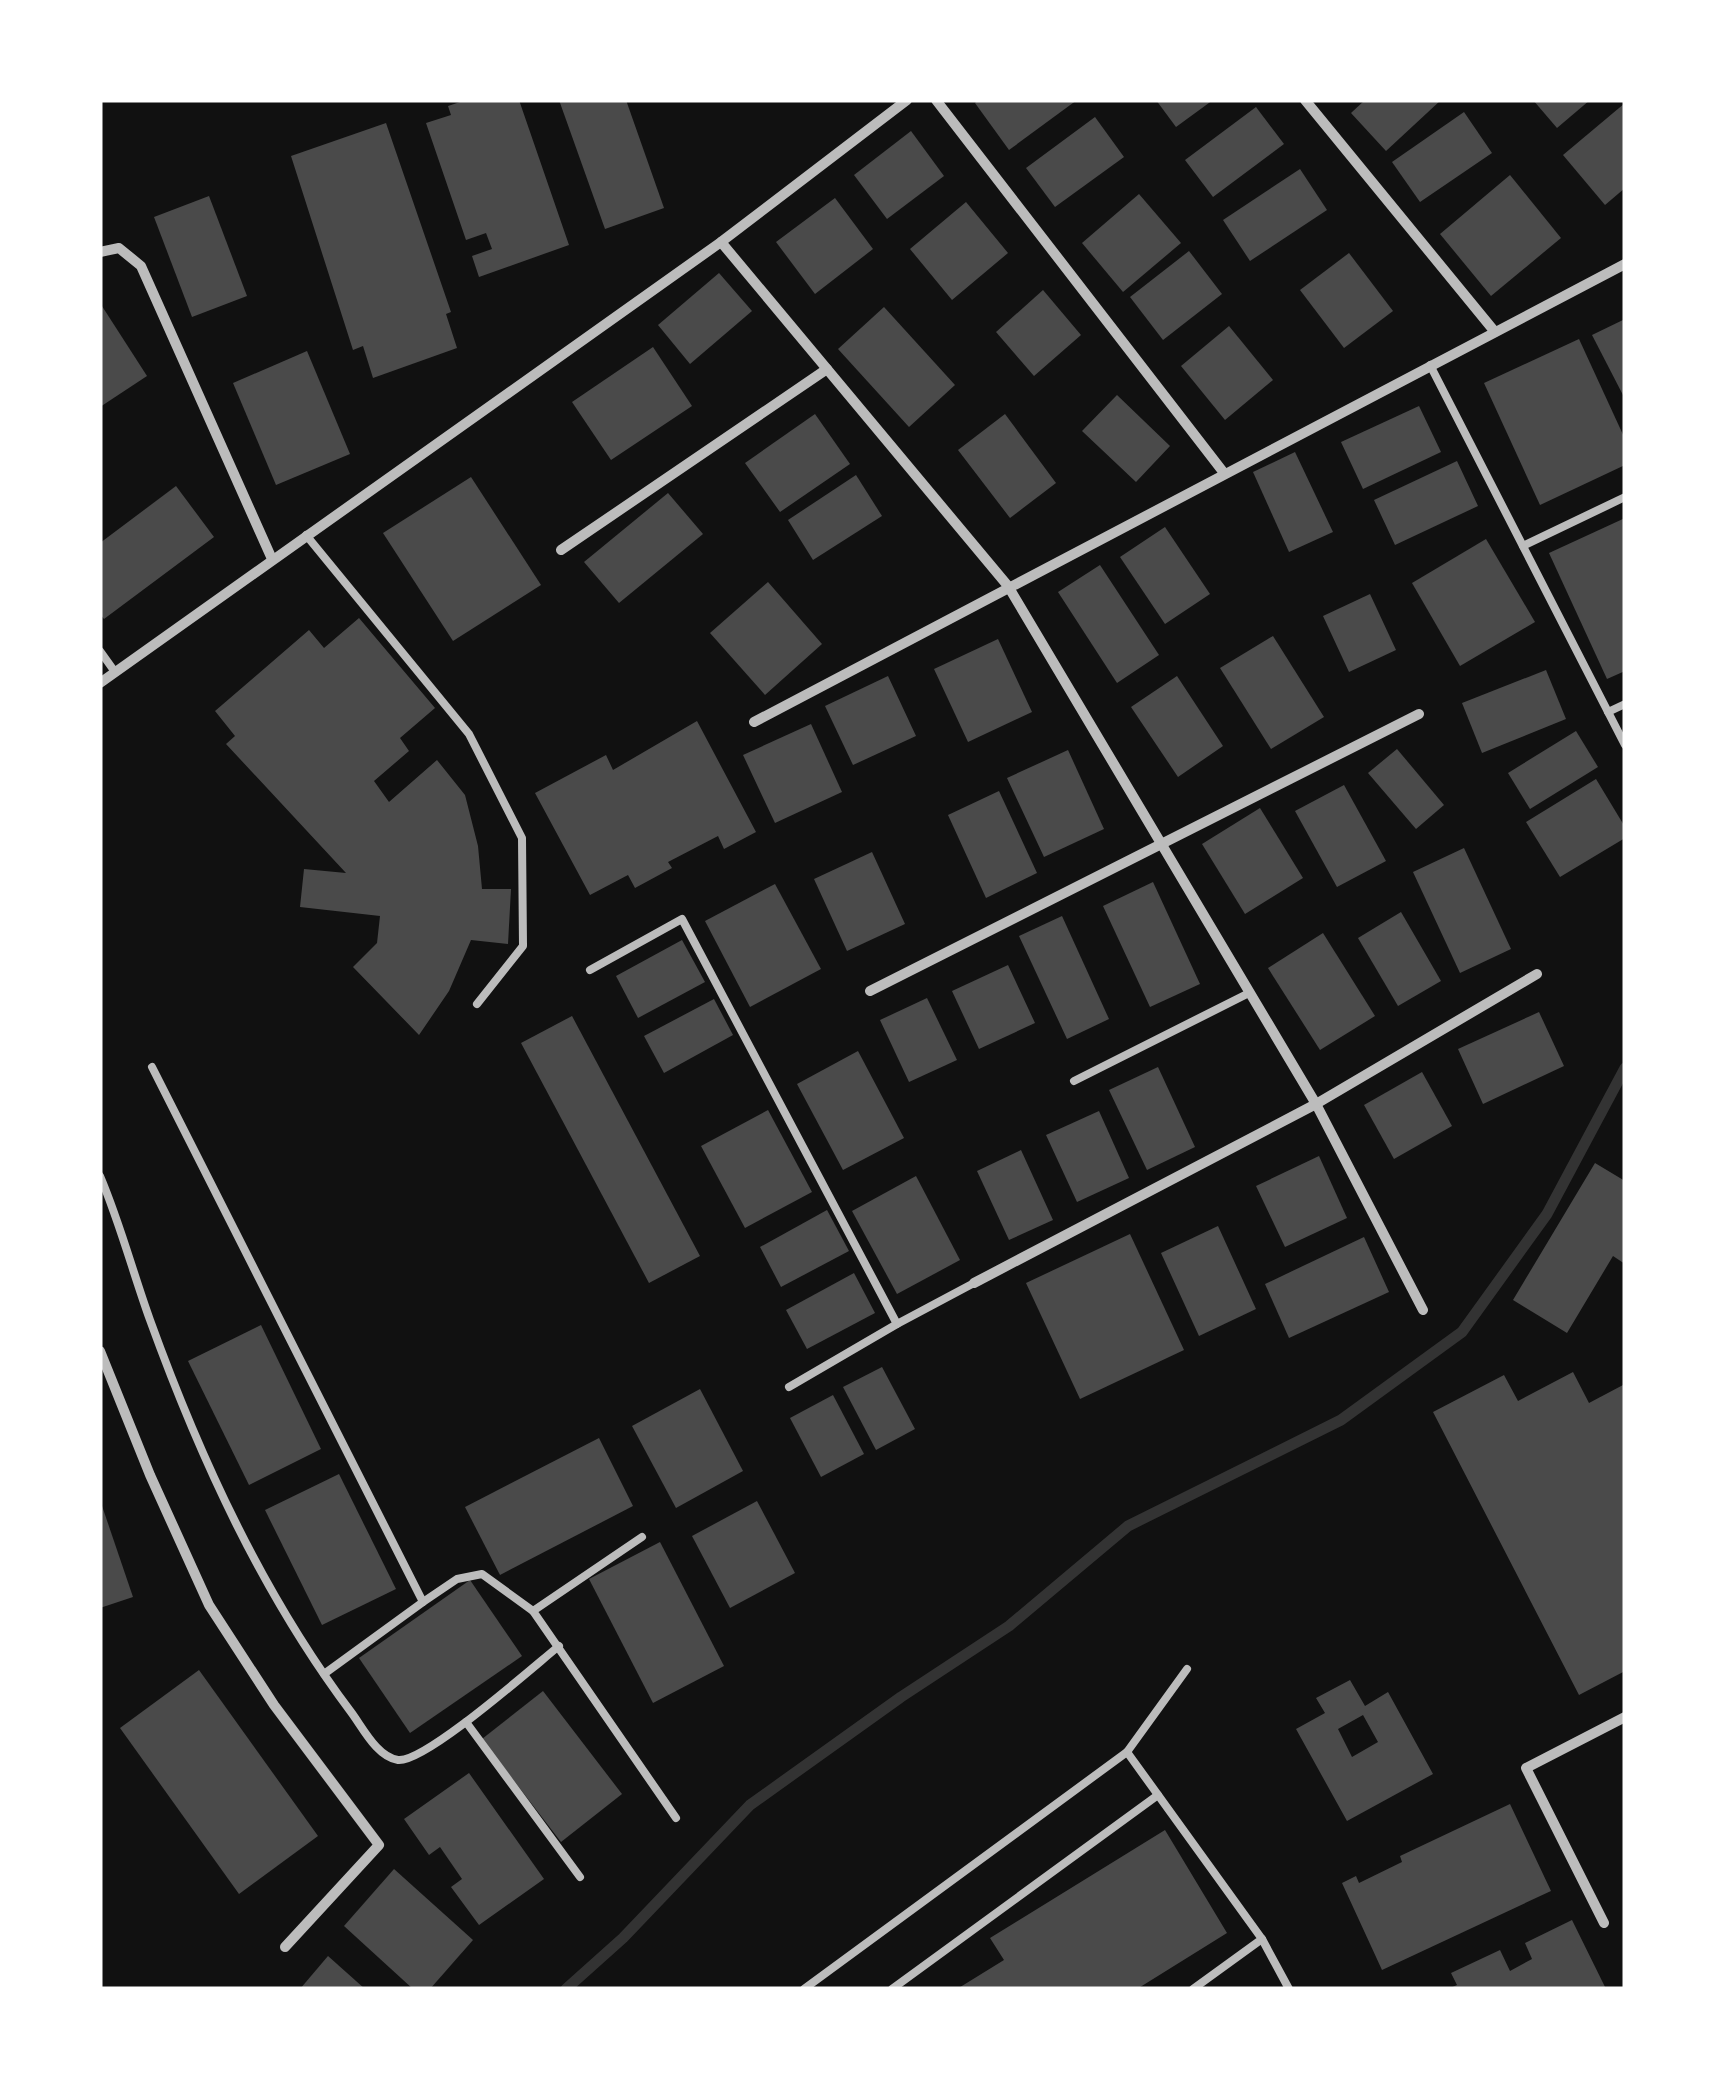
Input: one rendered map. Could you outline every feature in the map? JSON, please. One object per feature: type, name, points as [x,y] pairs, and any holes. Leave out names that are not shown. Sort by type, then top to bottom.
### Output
[{"type":"street","points":[[100,683],[721,242],[907,100]]},
{"type":"street","points":[[936,100],[1224,473]]},
{"type":"street","points":[[1305,100],[1495,332]]},
{"type":"street","points":[[721,242],[1008,586],[1316,1104],[1423,1310]]},
{"type":"street","points":[[100,252],[119,248],[141,266],[272,559]]},
{"type":"street","points":[[754,722],[1625,264]]},
{"type":"street","points":[[562,550],[827,369]]},
{"type":"street","points":[[870,991],[1419,714]]},
{"type":"street","points":[[974,1283],[1316,1104],[1537,974]]},
{"type":"street","points":[[100,1351],[209,1605],[274,1705],[379,1845],[285,1947]]},
{"type":"street","points":[[1604,1923],[1526,1768],[1625,1717]]},
{"type":"lane","points":[[1430,365],[1625,745]]},
{"type":"lane","points":[[1523,546],[1625,498]]},
{"type":"lane","points":[[306,535],[469,734],[522,838],[523,946],[477,1004]]},
{"type":"lane","points":[[100,651],[115,672]]},
{"type":"lane","points":[[1608,712],[1625,704]]},
{"type":"lane","points":[[590,970],[682,918],[897,1324]]},
{"type":"lane","points":[[1074,1081],[1249,993]]},
{"type":"lane","points":[[152,1067],[423,1602]]},
{"type":"lane","points":[[100,1176],[151,1324],[265,1583],[324,1674],[380,1750],[396,1760],[412,1758],[466,1722],[559,1646]]},
{"type":"lane","points":[[789,1388],[974,1283]]},
{"type":"lane","points":[[533,1612],[642,1536]]},
{"type":"lane","points":[[324,1674],[457,1579],[482,1574],[533,1612],[676,1818]]},
{"type":"lane","points":[[804,1989],[1127,1752],[1187,1670]]},
{"type":"lane","points":[[466,1722],[580,1877]]},
{"type":"lane","points":[[1127,1752],[1262,1938],[1288,1989]]},
{"type":"lane","points":[[892,1989],[1158,1795]]},
{"type":"lane","points":[[1193,1989],[1262,1938]]},
{"type":"building","points":[[466,100],[519,100],[569,245],[479,277],[472,256],[492,249],[486,233],[466,240],[426,123],[451,115],[448,106]]},
{"type":"building","points":[[559,100],[626,100],[664,208],[605,229]]},
{"type":"building","points":[[1077,100],[1009,150],[975,103]]},
{"type":"building","points":[[1156,100],[1213,100],[1176,127]]},
{"type":"building","points":[[1365,100],[1441,100],[1386,151],[1351,113]]},
{"type":"building","points":[[1533,100],[1590,100],[1557,128]]},
{"type":"building","points":[[1625,103],[1625,188],[1605,205],[1563,155]]},
{"type":"building","points":[[1256,107],[1284,144],[1213,197],[1185,160]]},
{"type":"building","points":[[1464,112],[1492,153],[1420,202],[1392,162]]},
{"type":"building","points":[[1095,117],[1124,157],[1055,207],[1026,168]]},
{"type":"building","points":[[386,123],[451,312],[446,314],[457,348],[373,378],[363,346],[353,350],[291,156]]},
{"type":"building","points":[[911,131],[944,176],[887,219],[854,175]]},
{"type":"building","points":[[1300,169],[1327,210],[1250,261],[1223,220]]},
{"type":"building","points":[[1510,175],[1561,238],[1491,296],[1440,234]]},
{"type":"building","points":[[1139,194],[1181,243],[1123,292],[1082,243]]},
{"type":"building","points":[[209,196],[247,296],[192,317],[154,217]]},
{"type":"building","points":[[835,198],[873,249],[815,294],[776,242]]},
{"type":"building","points":[[966,202],[1008,253],[952,300],[910,249]]},
{"type":"building","points":[[1189,251],[1222,294],[1163,340],[1130,297]]},
{"type":"building","points":[[1349,253],[1393,311],[1344,348],[1300,290]]},
{"type":"building","points":[[719,273],[752,311],[690,364],[658,325]]},
{"type":"building","points":[[1043,290],[1081,335],[1034,376],[996,332]]},
{"type":"building","points":[[100,303],[147,376],[100,407]]},
{"type":"building","points":[[884,307],[955,385],[909,427],[838,349]]},
{"type":"building","points":[[1625,319],[1625,399],[1592,335]]},
{"type":"building","points":[[1229,326],[1273,380],[1225,420],[1181,366]]},
{"type":"building","points":[[1579,339],[1625,439],[1625,465],[1540,505],[1484,383]]},
{"type":"building","points":[[653,347],[692,406],[611,460],[572,402]]},
{"type":"building","points":[[307,351],[350,454],[276,485],[233,383]]},
{"type":"building","points":[[1117,395],[1170,446],[1136,482],[1082,431]]},
{"type":"building","points":[[1419,406],[1441,452],[1363,489],[1341,442]]},
{"type":"building","points":[[815,414],[850,464],[780,512],[745,463]]},
{"type":"building","points":[[1005,414],[1056,483],[1010,518],[958,450]]},
{"type":"building","points":[[1295,452],[1333,532],[1289,552],[1253,472]]},
{"type":"building","points":[[1457,461],[1478,506],[1395,545],[1374,500]]},
{"type":"building","points":[[856,475],[882,516],[813,560],[788,520]]},
{"type":"building","points":[[471,477],[541,585],[453,641],[383,533]]},
{"type":"building","points":[[176,486],[214,537],[104,619],[100,614],[100,543]]},
{"type":"building","points":[[668,493],[703,534],[619,603],[584,562]]},
{"type":"building","points":[[1625,518],[1625,671],[1607,679],[1549,553]]},
{"type":"building","points":[[1165,527],[1210,594],[1165,624],[1120,557]]},
{"type":"building","points":[[1486,539],[1535,622],[1460,666],[1412,583]]},
{"type":"building","points":[[1100,565],[1159,655],[1117,683],[1058,592]]},
{"type":"building","points":[[768,582],[822,644],[765,695],[710,633]]},
{"type":"building","points":[[1370,594],[1396,650],[1349,672],[1323,616]]},
{"type":"building","points":[[359,618],[435,708],[400,738],[409,751],[374,781],[389,802],[437,760],[465,795],[478,846],[482,889],[511,889],[508,944],[471,940],[449,991],[419,1035],[353,967],[377,943],[380,916],[300,907],[304,869],[346,873],[226,744],[235,736],[215,711],[309,630],[324,648]]},
{"type":"building","points":[[1273,636],[1324,717],[1271,749],[1220,668]]},
{"type":"building","points":[[998,639],[1032,712],[968,742],[934,669]]},
{"type":"building","points":[[1546,670],[1566,719],[1482,753],[1462,703]]},
{"type":"building","points":[[888,676],[916,736],[853,765],[825,706]]},
{"type":"building","points":[[1177,676],[1223,746],[1178,777],[1131,707]]},
{"type":"building","points":[[697,721],[756,832],[724,849],[718,836],[668,862],[672,868],[635,888],[628,875],[590,895],[535,793],[606,755],[613,770]]},
{"type":"building","points":[[811,724],[842,792],[775,823],[743,755]]},
{"type":"building","points":[[1576,731],[1598,767],[1530,809],[1508,773]]},
{"type":"building","points":[[1397,749],[1444,805],[1416,829],[1368,773]]},
{"type":"building","points":[[1068,750],[1104,829],[1044,857],[1007,778]]},
{"type":"building","points":[[1596,779],[1625,827],[1625,838],[1560,877],[1526,822]]},
{"type":"building","points":[[1344,785],[1386,861],[1337,887],[1295,811]]},
{"type":"building","points":[[999,791],[1037,873],[986,898],[948,815]]},
{"type":"building","points":[[1260,808],[1303,878],[1245,914],[1202,844]]},
{"type":"building","points":[[1464,848],[1511,949],[1460,973],[1413,872]]},
{"type":"building","points":[[872,852],[905,924],[847,951],[814,879]]},
{"type":"building","points":[[1153,882],[1200,984],[1150,1007],[1103,906]]},
{"type":"building","points":[[775,884],[821,969],[750,1007],[705,921]]},
{"type":"building","points":[[1401,912],[1441,981],[1398,1006],[1358,938]]},
{"type":"building","points":[[1062,916],[1109,1019],[1067,1039],[1019,936]]},
{"type":"building","points":[[1323,933],[1375,1016],[1320,1050],[1268,968]]},
{"type":"building","points":[[682,940],[705,982],[638,1018],[616,976]]},
{"type":"building","points":[[1008,965],[1035,1023],[979,1049],[952,991]]},
{"type":"building","points":[[927,998],[957,1060],[909,1082],[880,1020]]},
{"type":"building","points":[[714,999],[733,1035],[664,1073],[644,1036]]},
{"type":"building","points":[[1539,1012],[1564,1066],[1483,1104],[1458,1049]]},
{"type":"building","points":[[572,1016],[700,1256],[649,1283],[521,1043]]},
{"type":"building","points":[[858,1051],[904,1138],[843,1170],[797,1084]]},
{"type":"building","points":[[1158,1067],[1195,1147],[1147,1170],[1109,1090]]},
{"type":"building","points":[[1422,1072],[1452,1126],[1394,1159],[1364,1105]]},
{"type":"building","points":[[768,1110],[812,1192],[745,1228],[701,1146]]},
{"type":"building","points":[[1099,1111],[1129,1178],[1077,1202],[1046,1135]]},
{"type":"building","points":[[1021,1150],[1053,1220],[1009,1240],[977,1171]]},
{"type":"building","points":[[1319,1156],[1347,1218],[1285,1247],[1256,1186]]},
{"type":"building","points":[[1595,1163],[1625,1181],[1625,1264],[1613,1256],[1567,1333],[1513,1300]]},
{"type":"building","points":[[916,1176],[960,1260],[897,1294],[852,1211]]},
{"type":"building","points":[[827,1210],[849,1251],[781,1287],[760,1247]]},
{"type":"building","points":[[1218,1226],[1256,1309],[1199,1336],[1161,1253]]},
{"type":"building","points":[[1130,1234],[1184,1350],[1080,1399],[1026,1283]]},
{"type":"building","points":[[1364,1237],[1389,1292],[1289,1338],[1265,1284]]},
{"type":"building","points":[[854,1273],[875,1313],[807,1349],[786,1310]]},
{"type":"building","points":[[261,1325],[321,1449],[249,1485],[188,1361]]},
{"type":"building","points":[[882,1367],[915,1429],[876,1450],[843,1387]]},
{"type":"building","points":[[1573,1372],[1589,1403],[1623,1385],[1625,1390],[1625,1671],[1579,1695],[1433,1412],[1504,1375],[1518,1401]]},
{"type":"building","points":[[700,1389],[743,1471],[676,1508],[632,1426]]},
{"type":"building","points":[[833,1395],[864,1454],[821,1477],[790,1418]]},
{"type":"building","points":[[599,1438],[633,1506],[500,1575],[465,1507]]},
{"type":"building","points":[[339,1474],[396,1589],[322,1625],[265,1510]]},
{"type":"building","points":[[100,1500],[133,1597],[100,1608]]},
{"type":"building","points":[[757,1501],[795,1573],[730,1608],[692,1536]]},
{"type":"building","points":[[660,1542],[724,1666],[653,1703],[589,1579]]},
{"type":"building","points":[[470,1580],[522,1656],[410,1733],[359,1658]]},
{"type":"building","points":[[199,1670],[318,1836],[239,1894],[120,1728]]},
{"type":"building","points":[[1350,1680],[1365,1706],[1388,1692],[1433,1774],[1347,1821],[1296,1729],[1325,1713],[1316,1698]],"holes":[[[1363,1715],[1378,1742],[1352,1757],[1338,1729]]]},
{"type":"building","points":[[543,1691],[622,1794],[561,1842],[482,1739]]},
{"type":"building","points":[[469,1773],[544,1879],[479,1925],[451,1887],[462,1879],[440,1847],[429,1855],[404,1819]]},
{"type":"building","points":[[1510,1804],[1551,1891],[1382,1970],[1342,1883],[1356,1876],[1359,1883],[1402,1862],[1400,1856]]},
{"type":"building","points":[[1165,1830],[1227,1933],[1137,1989],[957,1989],[1004,1960],[990,1938]]},
{"type":"building","points":[[394,1869],[473,1940],[430,1989],[413,1989],[344,1926]]},
{"type":"building","points":[[1572,1920],[1606,1989],[1448,1989],[1457,1985],[1451,1973],[1500,1950],[1510,1971],[1532,1959],[1525,1943]]},
{"type":"building","points":[[328,1956],[365,1989],[300,1989]]},
{"type":"waterway","points":[[566,1989],[623,1938],[750,1805],[1009,1626],[1128,1526],[1341,1420],[1462,1332],[1547,1214],[1625,1068]]}]
